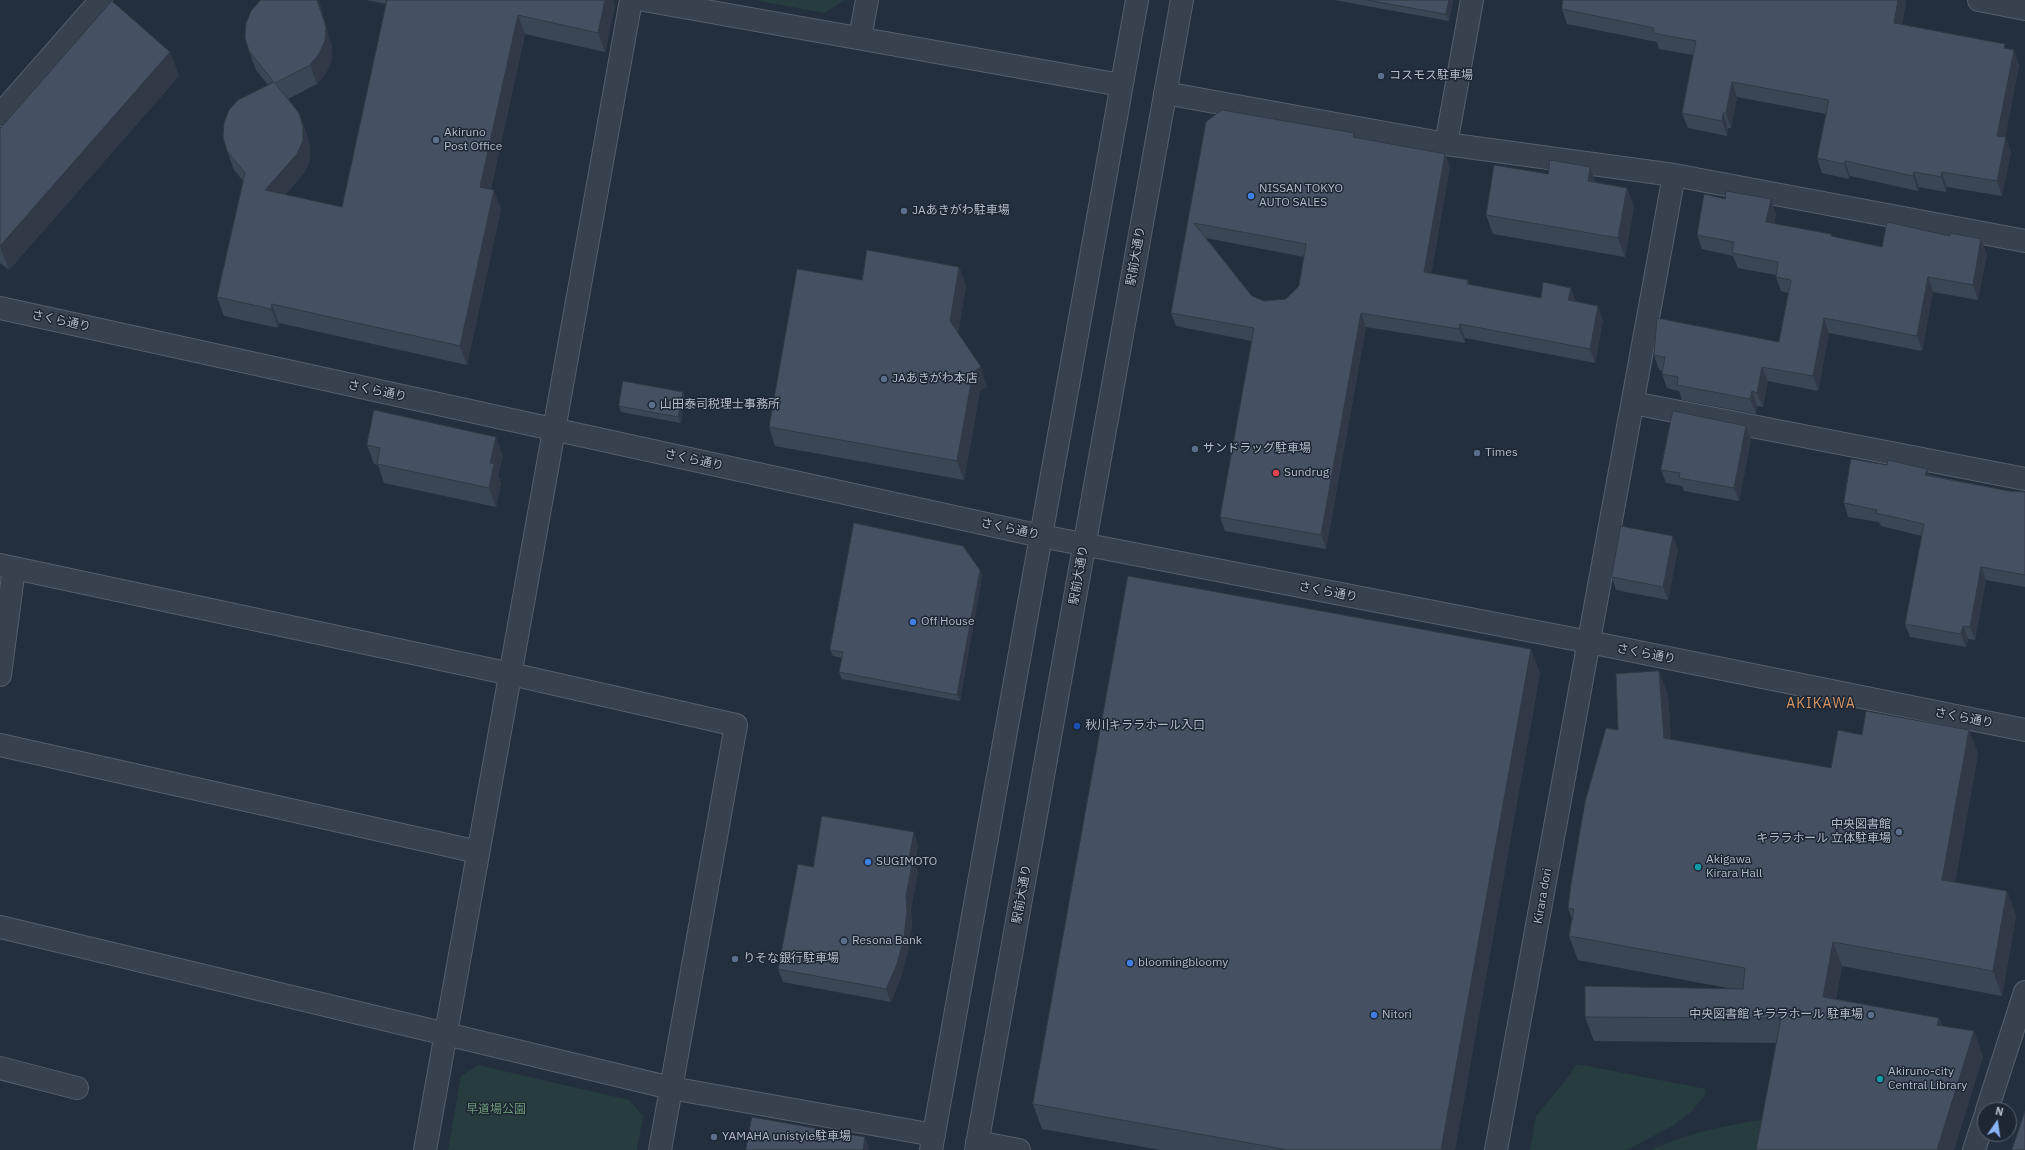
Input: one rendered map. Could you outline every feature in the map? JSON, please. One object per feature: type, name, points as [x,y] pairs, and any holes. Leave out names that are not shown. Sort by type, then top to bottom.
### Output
[{"type":"street","points":[[0,116],[101,0]]},
{"type":"street","points":[[425,1150],[632,0]]},
{"type":"street","points":[[644,0],[1121,85]]},
{"type":"street","points":[[860,38],[867,0]]},
{"type":"street","points":[[0,927],[671,1088],[932,1142],[1137,0]]},
{"type":"street","name":"駅前大通り","points":[[977,1146],[1182,0]]},
{"type":"street","points":[[1446,144],[1472,0]]},
{"type":"street","points":[[1979,0],[2025,9]]},
{"type":"street","points":[[1166,93],[1446,144],[1674,175],[2025,241]]},
{"type":"street","name":"Kirara dori","points":[[1496,1150],[1674,175]]},
{"type":"street","name":"さくら通り","points":[[0,308],[1084,545],[1589,642],[2025,730]]},
{"type":"street","points":[[1633,403],[2025,479]]},
{"type":"street","points":[[0,675],[7,567],[510,674],[736,725],[660,1150]]},
{"type":"street","points":[[0,745],[478,852]]},
{"type":"street","points":[[1990,1102],[2025,992]]},
{"type":"street","points":[[0,1068],[77,1088]]},
{"type":"street","points":[[977,1146],[1019,1150]]},
{"type":"green space","points":[[754,0],[845,0],[824,13]]},
{"type":"green space","points":[[1577,1064],[1706,1089],[1705,1095],[1692,1111],[1674,1125],[1627,1150],[1530,1150],[1536,1116],[1562,1085]]},
{"type":"green space","name":"早道場公園","points":[[478,1065],[629,1100],[643,1116],[637,1150],[448,1150],[461,1076]]},
{"type":"green space","points":[[1767,1119],[1761,1150],[1651,1150],[1708,1130]]},
{"type":"building","points":[[261,0],[317,0],[326,27],[325,41],[319,54],[310,65],[275,83],[299,113],[303,127],[303,141],[297,154],[265,190],[342,207],[387,0],[605,0],[598,33],[518,15],[480,187],[494,190],[460,346],[272,304],[271,309],[217,297],[245,173],[227,151],[223,137],[224,123],[229,110],[238,100],[274,82],[249,51],[245,38],[246,23],[251,11]]},
{"type":"building","points":[[1368,0],[1449,0],[1446,14]]},
{"type":"building","points":[[1563,0],[1898,0],[1894,23],[2005,44],[2004,48],[2014,50],[1997,136],[2006,137],[1997,181],[1942,172],[1941,177],[1914,172],[1913,176],[1845,161],[1844,164],[1817,158],[1829,100],[1732,82],[1726,113],[1723,113],[1722,121],[1682,113],[1696,41],[1653,33],[1654,28],[1562,9]]},
{"type":"building","points":[[112,1],[170,52],[0,246],[0,129]]},
{"type":"building","points":[[1222,110],[1354,133],[1353,137],[1445,154],[1424,272],[1468,280],[1467,284],[1541,298],[1543,282],[1571,288],[1568,300],[1598,306],[1590,349],[1460,324],[1459,329],[1361,313],[1321,535],[1220,517],[1254,328],[1171,313],[1206,122]],"holes":[[[1194,223],[1306,244],[1299,286],[1286,299],[1264,301],[1252,296]]]},
{"type":"building","points":[[1550,160],[1590,167],[1588,181],[1627,188],[1618,238],[1486,215],[1494,165],[1548,174]]},
{"type":"building","points":[[1726,191],[1771,199],[1766,222],[1831,234],[1831,236],[1882,247],[1887,222],[1950,236],[1950,233],[1981,239],[1973,285],[1928,277],[1917,336],[1824,318],[1813,376],[1762,367],[1757,393],[1752,391],[1750,399],[1677,385],[1678,377],[1662,374],[1665,357],[1654,355],[1657,318],[1779,342],[1791,280],[1776,277],[1778,262],[1732,253],[1734,242],[1697,235],[1704,194],[1725,199]]},
{"type":"building","points":[[867,250],[959,267],[950,321],[981,367],[973,372],[957,461],[769,427],[797,269],[862,280]]},
{"type":"building","points":[[623,381],[683,392],[678,417],[619,406]]},
{"type":"building","points":[[374,410],[496,437],[490,463],[494,464],[489,488],[377,464],[380,448],[367,445]]},
{"type":"building","points":[[1673,411],[1746,426],[1734,488],[1679,478],[1680,473],[1661,470]]},
{"type":"building","points":[[1851,459],[1887,465],[1888,460],[1927,469],[1925,475],[2009,491],[2025,492],[2025,575],[1981,567],[1970,627],[1963,626],[1961,634],[1905,624],[1924,524],[1876,513],[1877,510],[1844,503]]},
{"type":"building","points":[[854,523],[963,546],[980,570],[957,695],[839,672],[843,652],[830,650]]},
{"type":"building","points":[[1621,526],[1673,536],[1663,587],[1612,577]]},
{"type":"building","points":[[1128,576],[1531,649],[1441,1150],[1288,1150],[1033,1104]]},
{"type":"building","points":[[1659,671],[1664,738],[1831,768],[1838,730],[1862,735],[1866,711],[1969,730],[1942,880],[2007,891],[1993,971],[1833,942],[1823,997],[1939,1018],[1937,1025],[1974,1031],[1937,1150],[1756,1150],[1781,1018],[1585,1017],[1585,986],[1743,989],[1745,968],[1569,936],[1574,909],[1568,908],[1585,802],[1606,728],[1618,730],[1616,674]]},
{"type":"building","points":[[822,816],[914,832],[909,858],[913,859],[906,896],[907,911],[904,938],[897,964],[886,989],[778,969],[798,864],[813,867]]},
{"type":"building","points":[[2025,1111],[2025,1150],[2012,1150],[2015,1142],[2017,1142],[2017,1135]]},
{"type":"building","points":[[752,1117],[865,1137],[863,1150],[746,1150]]},
{"type":"place","name":"コスモス駐車場","points":[[1381,76]]},
{"type":"place","name":"Akiruno Post Office","points":[[436,140]]},
{"type":"place","name":"NISSAN TOKYO AUTO SALES","points":[[1251,196]]},
{"type":"place","name":"JAあきがわ駐車場","points":[[904,211]]},
{"type":"place","name":"JAあきがわ本店","points":[[884,379]]},
{"type":"place","name":"山田泰司税理士事務所","points":[[652,405]]},
{"type":"place","name":"サンドラッグ駐車場","points":[[1195,449]]},
{"type":"place","name":"Times","points":[[1477,453]]},
{"type":"place","name":"Sundrug","points":[[1276,473]]},
{"type":"place","name":"Off House","points":[[913,622]]},
{"type":"place","name":"秋川キララホール入口","points":[[1077,726]]},
{"type":"place","name":"中央図書館 キララホール 立体駐車場","points":[[1899,832]]},
{"type":"place","name":"SUGIMOTO","points":[[868,862]]},
{"type":"place","name":"Akigawa Kirara Hall","points":[[1698,867]]},
{"type":"place","name":"Resona Bank","points":[[844,941]]},
{"type":"place","name":"りそな銀行駐車場","points":[[735,959]]},
{"type":"place","name":"bloomingbloomy","points":[[1130,963]]},
{"type":"place","name":"Nitori","points":[[1374,1015]]},
{"type":"place","name":"中央図書館 キララホール 駐車場","points":[[1871,1015]]},
{"type":"place","name":"Akiruno-city Central Library","points":[[1880,1079]]},
{"type":"place","name":"YAMAHA unistyle駐車場","points":[[714,1137]]},
{"type":"district","name":"AKIKAWA","points":[[1821,704]]}]
